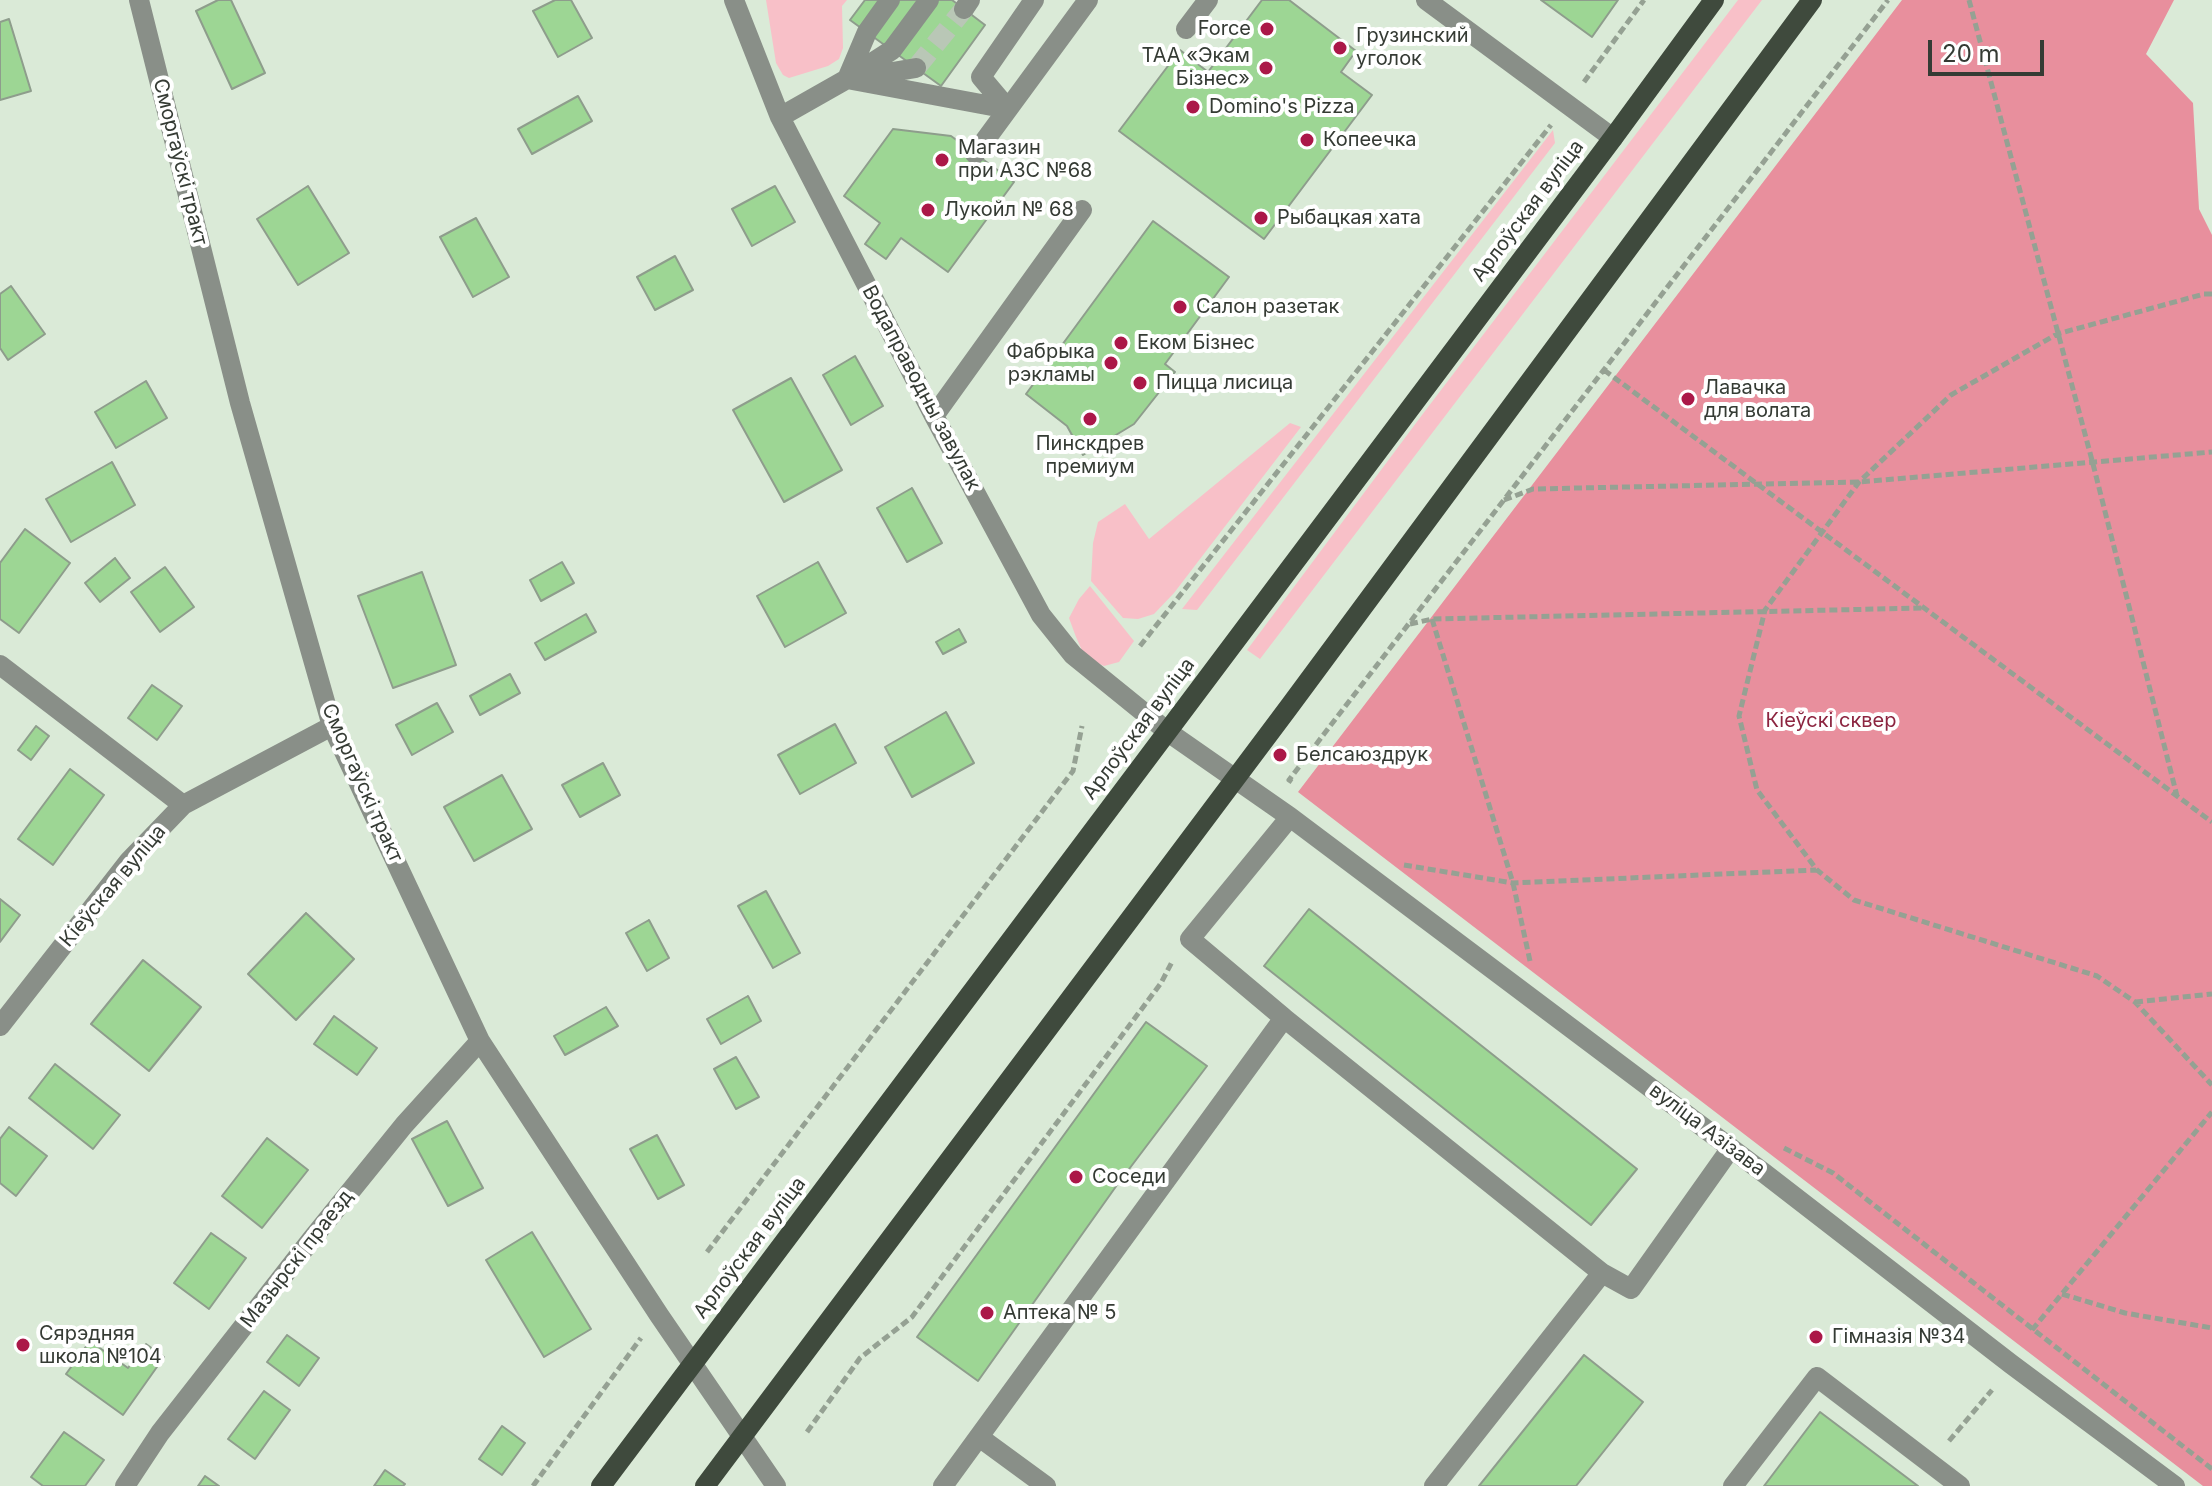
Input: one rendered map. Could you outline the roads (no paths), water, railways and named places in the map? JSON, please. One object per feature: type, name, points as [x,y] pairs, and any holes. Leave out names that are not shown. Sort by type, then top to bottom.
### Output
[{"type":"main road","name":"Арлоўская вуліца","points":[[601,1486],[1714,0]]},
{"type":"main road","points":[[705,1486],[1235,779],[1812,0]]},
{"type":"street","name":"Сморгаўскі тракт","points":[[139,0],[240,403],[332,726],[480,1041],[741,1437]]},
{"type":"street","name":"Водаправодны завулак","points":[[734,0],[780,117],[1041,615],[1073,655],[1168,732],[1235,779]]},
{"type":"street","points":[[847,79],[867,32],[890,0]]},
{"type":"street","points":[[780,117],[892,50],[929,0]]},
{"type":"street","points":[[1008,109],[981,77],[1034,0]]},
{"type":"street","points":[[975,154],[1088,0]]},
{"type":"street","points":[[1186,29],[1208,0]]},
{"type":"street","points":[[1426,0],[1613,138]]},
{"type":"street","points":[[847,79],[916,68]]},
{"type":"street","points":[[847,79],[1008,109]]},
{"type":"street","points":[[934,416],[1082,210]]},
{"type":"street","points":[[0,665],[183,805]]},
{"type":"street","name":"Кіеўская вуліца","points":[[3,1015],[129,861],[183,805],[332,726]]},
{"type":"street","name":"вуліца Азізава","points":[[1235,779],[1731,1148],[2175,1486]]},
{"type":"street","points":[[1290,817],[1190,939],[1602,1273],[1631,1289],[1731,1148]]},
{"type":"street","points":[[943,1486],[1284,1018]]},
{"type":"street","name":"Мазырскі праезд","points":[[125,1486],[160,1433],[311,1240],[404,1125],[480,1041]]},
{"type":"street","points":[[1434,1486],[1602,1273]]},
{"type":"street","points":[[1733,1486],[1817,1377],[1960,1486]]},
{"type":"street","points":[[741,1437],[776,1486]]},
{"type":"street","points":[[979,1437],[1046,1486]]},
{"type":"tunnel","points":[[916,68],[964,9]]},
{"type":"place","name":"Force","points":[[1267,29]]},
{"type":"place","name":"Грузинский уголок","points":[[1340,48]]},
{"type":"place","name":"ТАА «Экам Бізнес»","points":[[1266,68]]},
{"type":"place","name":"Domino's Pizza","points":[[1193,107]]},
{"type":"place","name":"Копеечка","points":[[1307,140]]},
{"type":"place","name":"Магазин при АЗС №68","points":[[942,160]]},
{"type":"place","name":"Лукойл № 68","points":[[928,210]]},
{"type":"place","name":"Рыбацкая хата","points":[[1261,218]]},
{"type":"place","name":"Салон разетак","points":[[1180,307]]},
{"type":"place","name":"Еком Бізнес","points":[[1121,343]]},
{"type":"place","name":"Фабрыка рэкламы","points":[[1111,363]]},
{"type":"place","name":"Пицца лисица","points":[[1140,383]]},
{"type":"place","name":"Лавачка для волата","points":[[1688,399]]},
{"type":"place","name":"Пинскдрев премиум","points":[[1090,419]]},
{"type":"place","name":"Белсаюздрук","points":[[1280,755]]},
{"type":"place","name":"Соседи","points":[[1076,1177]]},
{"type":"place","name":"Аптека № 5","points":[[987,1313]]},
{"type":"place","name":"Гімназія №34","points":[[1816,1337]]},
{"type":"place","name":"Сярэдняя школа №104","points":[[23,1345]]},
{"type":"park label","name":"Кіеўскі сквер","points":[[1831,721]]}]
